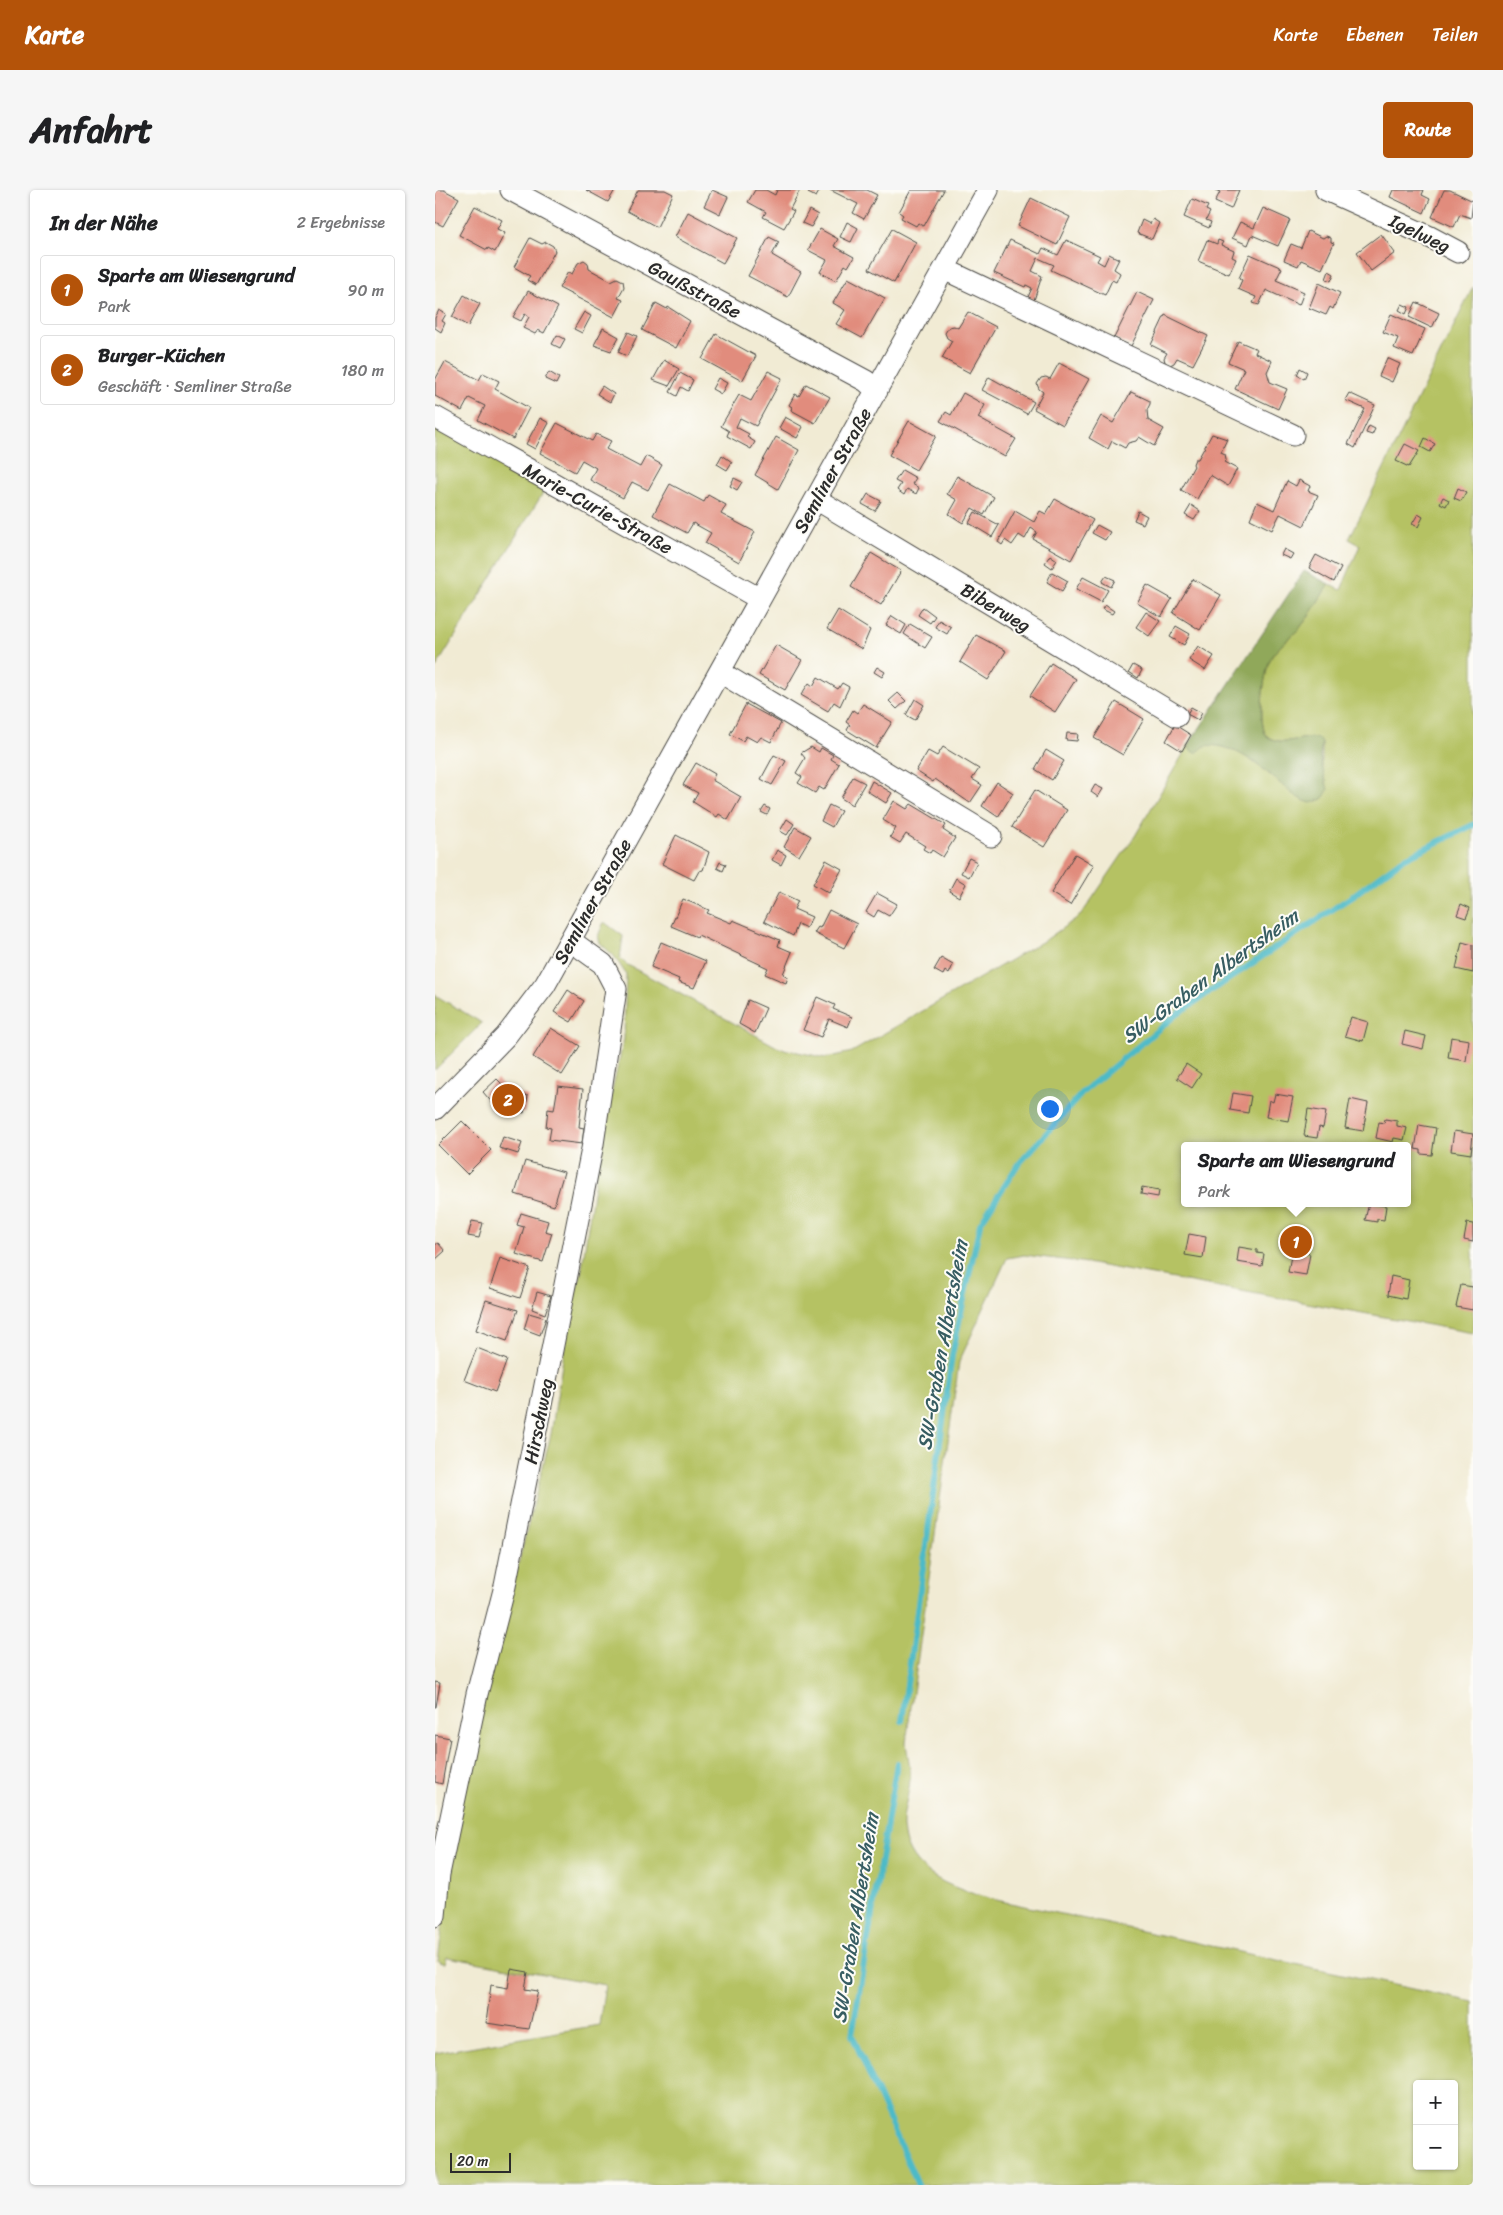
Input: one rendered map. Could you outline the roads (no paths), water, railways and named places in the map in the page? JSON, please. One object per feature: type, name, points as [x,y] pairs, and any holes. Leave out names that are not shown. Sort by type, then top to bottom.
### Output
[{"type":"street","name":"Gaußstraße","points":[[511,190],[833,363],[866,382],[877,391]]},
{"type":"street","name":"Semliner Straße","points":[[435,1109],[506,1036],[545,985],[988,190]]},
{"type":"street","name":"Igelweg","points":[[1327,190],[1428,236],[1458,252]]},
{"type":"street","points":[[945,268],[1293,435]]},
{"type":"street","name":"Marie-Curie-Straße","points":[[435,417],[760,599]]},
{"type":"street","name":"Biberweg","points":[[815,499],[1177,716]]},
{"type":"street","points":[[720,672],[991,836]]},
{"type":"street","name":"Hirschweg","points":[[435,1916],[439,1874],[477,1694],[505,1586],[593,1144],[616,988],[603,964],[571,941]]},
{"type":"waterway","name":"SW-Graben Albertsheim","points":[[902,1721],[952,1355],[980,1224],[1017,1166],[1084,1091],[1177,1014],[1351,897],[1403,859],[1473,825]]},
{"type":"waterway","name":"SW-Graben Albertsheim","points":[[897,1763],[852,2035],[918,2185]]},
{"type":"place","name":"Burger-Küchen","points":[[508,1100]]},
{"type":"place","name":"Sparte am Wiesengrund","points":[[1296,1242]]}]
